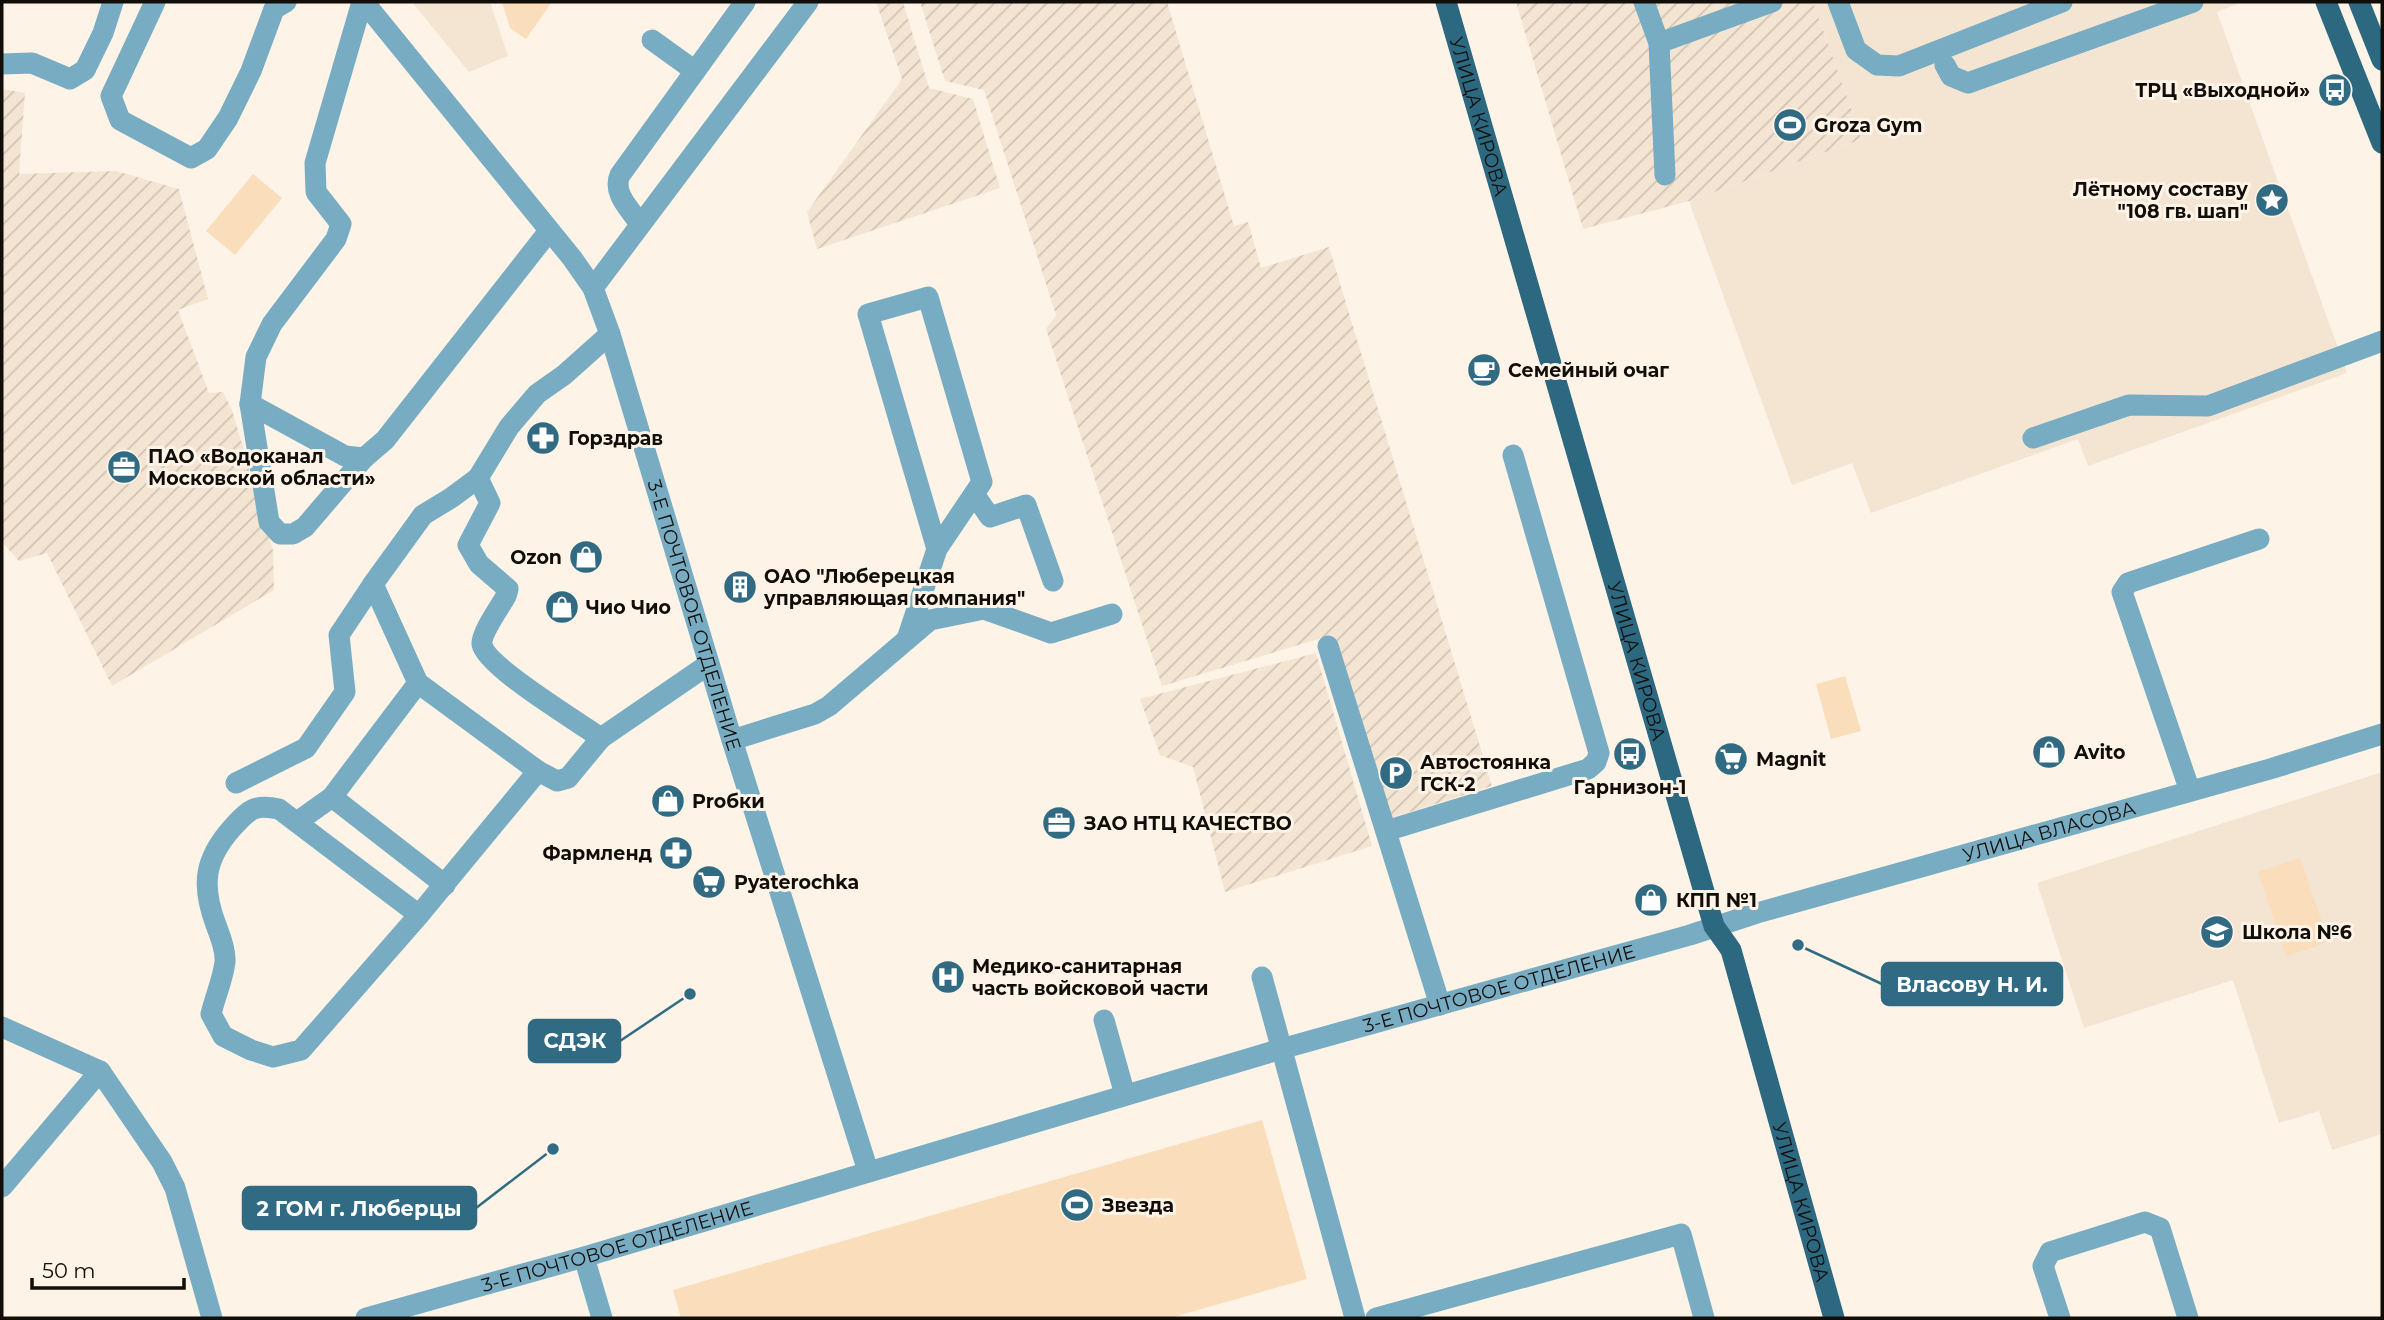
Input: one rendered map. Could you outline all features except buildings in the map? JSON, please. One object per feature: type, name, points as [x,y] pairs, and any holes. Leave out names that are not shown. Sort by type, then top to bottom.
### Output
[{"type":"main road","name":"УЛИЦА КИРОВА","points":[[1446,2],[1714,926],[1731,950],[1834,1318]]},
{"type":"main road","points":[[2326,2],[2382,143]]},
{"type":"main road","points":[[2358,2],[2382,60]]},
{"type":"street","points":[[2,65],[32,63],[70,79],[85,70],[103,33],[113,2]]},
{"type":"street","points":[[155,2],[111,96],[120,120],[191,158],[207,149],[228,118],[251,71],[272,4]]},
{"type":"street","points":[[363,2],[315,163],[316,192],[341,223],[336,239],[272,324],[256,357],[250,404],[269,522],[280,534],[293,534],[305,527],[364,458],[386,440],[549,231]]},
{"type":"street","name":"3-Е ПОЧТОВОЕ ОТДЕЛЕНИЕ","points":[[363,2],[572,258],[593,288],[610,334],[732,740],[868,1171]]},
{"type":"street","points":[[640,224],[616,184],[745,2]]},
{"type":"street","points":[[593,288],[808,2]]},
{"type":"street","points":[[1644,2],[1659,43],[1665,175]]},
{"type":"street","points":[[1659,43],[1772,2]]},
{"type":"street","points":[[1838,2],[1856,50],[1877,65],[1899,66],[2062,2]]},
{"type":"street","points":[[1945,65],[1951,76],[1968,83],[2193,2]]},
{"type":"street","points":[[652,40],[695,71]]},
{"type":"street","points":[[907,639],[937,549],[982,482],[928,297],[868,314],[937,549]]},
{"type":"street","points":[[236,783],[306,748],[345,692],[339,635],[423,515],[478,478],[509,427],[537,394],[564,375],[610,334]]},
{"type":"street","points":[[2033,438],[2129,405],[2208,406],[2382,341]]},
{"type":"street","points":[[250,404],[345,456],[364,458]]},
{"type":"street","points":[[1385,831],[1588,769],[1597,762],[1599,752],[1513,455]]},
{"type":"street","points":[[478,478],[491,503],[468,545],[480,564],[508,589],[483,637],[482,647],[526,688],[601,737]]},
{"type":"street","points":[[974,495],[990,517],[1026,505],[1053,581]]},
{"type":"street","points":[[2190,791],[2122,592],[2128,583],[2259,539]]},
{"type":"street","points":[[373,584],[418,683],[538,771],[557,780],[568,778],[601,737],[709,664]]},
{"type":"street","points":[[732,740],[815,714],[829,706],[930,620],[984,609],[1051,633],[1112,614]]},
{"type":"street","points":[[1328,646],[1440,1005]]},
{"type":"street","points":[[297,822],[332,797],[418,683]]},
{"type":"street","name":"УЛИЦА ВЛАСОВА","points":[[1714,926],[2382,734]]},
{"type":"street","points":[[419,915],[279,809],[263,806],[247,811],[218,844],[205,876],[208,905],[219,933],[225,960],[211,1014],[223,1036],[251,1050],[273,1057],[301,1049],[419,915],[445,885],[538,771]]},
{"type":"street","points":[[332,797],[445,885]]},
{"type":"street","name":"3-Е ПОЧТОВОЕ ОТДЕЛЕНИЕ","points":[[366,1318],[584,1257],[1280,1049],[1690,935],[1714,926]]},
{"type":"street","points":[[1262,977],[1355,1318]]},
{"type":"street","points":[[1104,1020],[1125,1095]]},
{"type":"street","points":[[2,1027],[100,1071],[162,1162],[175,1188],[212,1318]]},
{"type":"street","points":[[2,1187],[100,1071]]},
{"type":"street","points":[[2060,1318],[2043,1266],[2050,1252],[2145,1222],[2160,1228],[2188,1318]]},
{"type":"street","points":[[1376,1318],[1681,1234],[1704,1318]]},
{"type":"street","points":[[584,1257],[602,1318]]},
{"type":"shaded area","points":[[412,2],[490,2],[508,56],[469,72]]},
{"type":"shaded area","points":[[502,2],[552,2],[526,39],[510,28]]},
{"type":"shaded area","points":[[876,2],[903,2],[929,88],[973,99],[1000,188],[817,249],[807,212],[902,79]]},
{"type":"shaded area","points":[[920,2],[1167,2],[1234,226],[1248,222],[1261,268],[1329,247],[1492,786],[1388,819],[1332,635],[1162,686],[1046,329],[1056,315],[984,90],[945,81]]},
{"type":"shaded area","points":[[1516,2],[1813,2],[1862,139],[1689,201],[1583,229]]},
{"type":"shaded area","points":[[1813,2],[2242,2],[2217,12],[2347,373],[2088,466],[2078,439],[1871,513],[1852,463],[1792,485],[1689,201],[1862,139]]},
{"type":"shaded area","points":[[2,89],[25,93],[19,174],[116,171],[179,189],[208,299],[178,310],[209,393],[223,392],[232,410],[273,551],[274,590],[112,686],[47,553],[19,561],[2,542]]},
{"type":"shaded area","points":[[253,174],[282,198],[235,255],[206,231]]},
{"type":"shaded area","points":[[1316,653],[1372,846],[1225,892],[1193,767],[1160,755],[1140,699]]},
{"type":"shaded area","points":[[1845,676],[1861,731],[1831,739],[1816,684]]},
{"type":"shaded area","name":"Школа №6","points":[[2382,772],[2382,1134],[2332,1150],[2319,1111],[2279,1123],[2233,980],[2084,1028],[2037,883]]},
{"type":"shaded area","points":[[2300,858],[2329,942],[2286,956],[2258,872]]},
{"type":"shaded area","name":"Звезда","points":[[1262,1120],[1307,1279],[1170,1318],[681,1318],[673,1290]]},
{"type":"place","name":"ТРЦ «Выходной»","points":[[2335,90]]},
{"type":"place","name":"Groza Gym","points":[[1790,125]]},
{"type":"place","name":"Лётному составу \"108 гв. шап\"","points":[[2272,200]]},
{"type":"place","name":"Семейный очаг","points":[[1484,370]]},
{"type":"place","name":"Горздрав","points":[[543,438]]},
{"type":"place","name":"ПАО «Водоканал Московской области»","points":[[124,467]]},
{"type":"place","name":"Ozon","points":[[586,557]]},
{"type":"place","name":"ОАО \"Люберецкая управляющая компания\"","points":[[740,587]]},
{"type":"place","name":"Чио Чио","points":[[562,607]]},
{"type":"place","name":"Avito","points":[[2049,752]]},
{"type":"place","name":"Гарнизон-1","points":[[1630,754]]},
{"type":"place","name":"Magnit","points":[[1731,759]]},
{"type":"place","name":"Автостоянка ГСК-2","points":[[1396,773]]},
{"type":"place","name":"Proбки","points":[[668,801]]},
{"type":"place","name":"ЗАО НТЦ КАЧЕСТВО","points":[[1059,823]]},
{"type":"place","name":"Фармленд","points":[[676,853]]},
{"type":"place","name":"Pyaterochka","points":[[709,882]]},
{"type":"place","name":"КПП №1","points":[[1651,900]]},
{"type":"place","name":"Школа №6","points":[[2217,932]]},
{"type":"place","name":"Власову Н. И.","points":[[1798,945]]},
{"type":"place","name":"Медико-санитарная часть войсковой части","points":[[948,977]]},
{"type":"place","name":"СДЭК","points":[[690,994]]},
{"type":"place","name":"2 ГОМ г. Люберцы","points":[[553,1149]]},
{"type":"place","name":"Звезда","points":[[1077,1205]]}]
